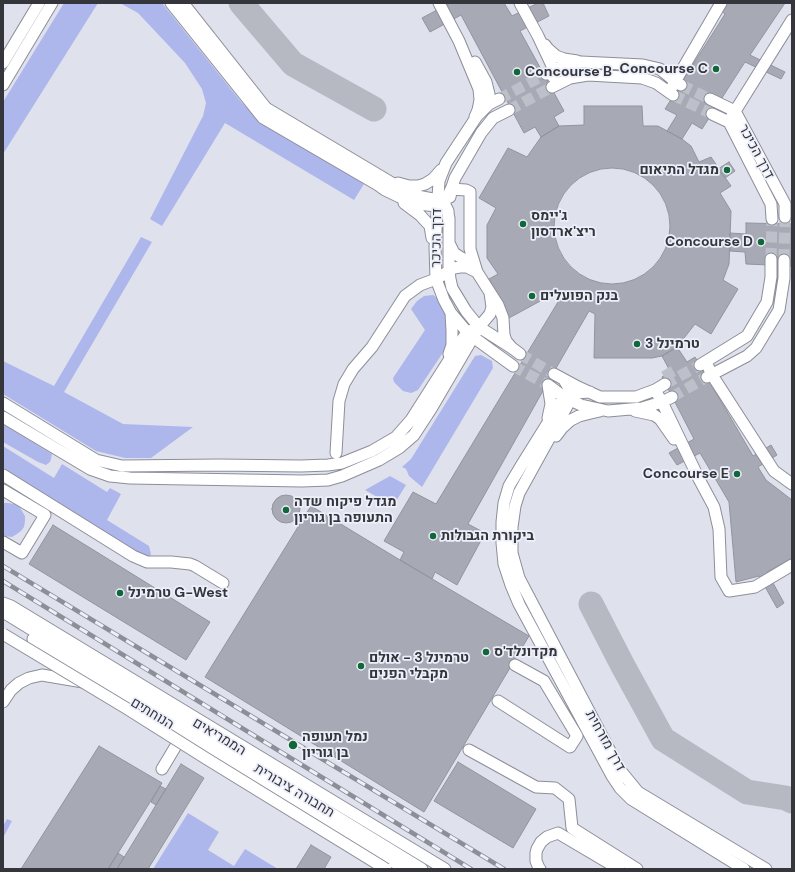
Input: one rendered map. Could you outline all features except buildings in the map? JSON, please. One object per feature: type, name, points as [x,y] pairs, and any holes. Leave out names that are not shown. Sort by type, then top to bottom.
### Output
[{"type":"street","points":[[3,63],[39,3]]},
{"type":"street","points":[[3,85],[52,3]]},
{"type":"street","points":[[171,3],[264,118],[392,194],[420,215],[430,226],[435,247]]},
{"type":"street","points":[[183,3],[266,108],[412,195],[445,205],[448,211],[449,225]]},
{"type":"street","points":[[439,3],[459,41],[476,80],[480,100],[478,110],[470,127]]},
{"type":"street","points":[[520,3],[538,36],[548,49],[556,56],[581,62],[643,65],[660,69],[679,83]]},
{"type":"street","points":[[538,36],[550,72],[552,87],[570,78],[588,75],[642,78],[656,83],[671,94],[679,83],[721,3]]},
{"type":"street","points":[[728,122],[792,20]]},
{"type":"street","points":[[459,41],[470,53],[486,82],[489,100],[483,110]]},
{"type":"street","points":[[550,72],[561,67],[581,62]]},
{"type":"street","name":"דרך הכיכר","points":[[499,99],[489,104],[477,116],[446,163],[439,181],[439,203],[435,247],[436,279],[451,313],[470,334],[491,351],[514,366]]},
{"type":"street","name":"דרך הכיכר","points":[[710,99],[735,112],[788,204],[785,217]]},
{"type":"street","name":"דרך הכיכר","points":[[490,293],[498,305],[503,318],[504,335],[506,341],[516,351],[478,327],[452,288],[449,270],[451,189],[455,178],[482,133],[493,118],[509,110]]},
{"type":"street","name":"דרך הכיכר","points":[[712,114],[728,122],[771,204],[772,219]]},
{"type":"street","points":[[382,178],[409,186],[418,186],[433,179],[446,163]]},
{"type":"street","points":[[392,194],[417,204],[439,203],[446,200],[451,189],[466,190],[470,192],[470,249],[477,272]]},
{"type":"street","points":[[771,204],[788,204]]},
{"type":"street","points":[[3,403],[96,460],[122,466],[301,466],[342,463],[372,451],[396,436],[411,420],[442,372],[470,334],[485,321],[490,314],[492,307],[490,293],[474,266],[454,253],[449,244]]},
{"type":"street","points":[[771,259],[772,277],[766,302],[747,336],[703,363],[710,376],[774,471],[792,484]]},
{"type":"street","points":[[710,376],[747,356],[756,348],[779,310],[788,277],[784,260]]},
{"type":"street","points":[[336,453],[339,401],[344,384],[353,369],[372,347],[405,296],[420,285],[436,279],[454,268],[467,268],[477,272]]},
{"type":"street","points":[[772,277],[788,277]]},
{"type":"street","points":[[436,279],[452,288]]},
{"type":"street","points":[[442,372],[452,345],[451,313]]},
{"type":"street","points":[[3,417],[90,469],[110,476],[130,478],[302,481],[328,480],[342,476],[378,460],[399,448],[414,435],[431,409],[470,334]]},
{"type":"street","points":[[431,409],[470,353],[476,350],[491,351]]},
{"type":"street","points":[[569,397],[559,377],[600,396],[620,398],[636,397],[655,390],[665,384]]},
{"type":"street","points":[[608,411],[581,405],[548,385],[551,404],[547,419],[535,443],[509,486],[504,503],[502,522],[504,564],[519,604],[612,776],[620,788],[631,799],[744,869]]},
{"type":"street","points":[[655,390],[667,399],[699,479]]},
{"type":"street","points":[[535,443],[569,397],[590,392]]},
{"type":"street","points":[[535,443],[541,428],[545,411],[544,402],[541,396]]},
{"type":"street","points":[[519,493],[569,397]]},
{"type":"street","points":[[519,493],[562,428],[571,420],[591,412],[642,408],[667,399]]},
{"type":"street","points":[[625,410],[654,415],[660,419],[699,479],[714,507],[719,529],[721,577],[728,591],[755,587],[792,565]]},
{"type":"street","points":[[3,475],[133,556],[147,562],[190,564],[223,583]]},
{"type":"street","name":"דרך מזרחית","points":[[519,493],[515,506],[512,527],[512,552],[519,578],[620,770],[638,792],[766,869]]},
{"type":"street","points":[[3,542],[22,554],[44,515],[6,494]]},
{"type":"street","points":[[3,603],[11,606],[445,869]]},
{"type":"street","name":"הממריאים","points":[[3,603],[436,869]]},
{"type":"street","name":"תחבורה ציבורית","points":[[3,612],[422,869]]},
{"type":"street","name":"הנוחתים","points":[[3,620],[107,686],[405,869]]},
{"type":"street","name":"הממריאים","points":[[3,634],[126,708],[386,869]]},
{"type":"street","points":[[544,681],[548,672],[563,662]]},
{"type":"street","points":[[498,701],[570,746],[577,736],[544,681],[515,665]]},
{"type":"street","points":[[3,702],[11,690],[19,683],[29,678],[42,675],[107,686]]},
{"type":"street","points":[[162,769],[184,733]]},
{"type":"street","points":[[468,750],[536,787],[555,788],[569,799],[572,828],[636,869]]},
{"type":"street","points":[[540,869],[536,861],[537,849],[541,842],[547,837],[558,833],[619,869]]},
{"type":"shaded area","points":[[64,3],[98,3],[3,154],[3,102]]},
{"type":"shaded area","points":[[120,3],[162,3],[242,103],[254,114],[364,184],[354,200],[225,123],[162,226],[150,219],[203,116],[206,103],[202,89],[185,63],[138,13]]},
{"type":"shaded area","points":[[141,237],[152,242],[64,392],[123,424],[193,427],[151,458],[125,458],[96,451],[3,394],[3,361],[54,386]]},
{"type":"shaded area","points":[[433,295],[436,297],[448,319],[448,345],[418,390],[411,393],[403,391],[394,382],[393,378],[425,330],[411,309],[417,301],[424,296]]},
{"type":"shaded area","points":[[481,355],[492,361],[493,368],[422,487],[409,476],[406,469],[402,467],[411,459],[475,356]]},
{"type":"shaded area","points":[[3,424],[52,454],[50,462],[46,465],[38,462],[3,442]]},
{"type":"shaded area","points":[[3,446],[54,478],[62,464],[107,492],[110,488],[121,494],[107,520],[149,546],[151,554],[149,558],[143,556],[3,470]]},
{"type":"shaded area","points":[[390,476],[406,485],[393,506],[365,490]]},
{"type":"shaded area","points":[[3,503],[19,506],[25,516],[24,527],[12,537],[3,536]]},
{"type":"shaded area","points":[[188,813],[219,832],[208,850],[234,866],[245,849],[278,869],[153,869]]},
{"type":"shaded area","points":[[7,819],[12,821],[3,838],[3,826]]},
{"type":"taxiway","points":[[241,3],[293,64],[374,109]]},
{"type":"taxiway","points":[[591,604],[663,739],[747,792],[786,798],[792,801]]},
{"type":"tunnel","points":[[499,99],[546,74]]},
{"type":"tunnel","points":[[681,85],[710,99]]},
{"type":"tunnel","points":[[509,110],[552,87]]},
{"type":"tunnel","points":[[673,95],[712,114]]},
{"type":"tunnel","points":[[784,260],[785,217]]},
{"type":"tunnel","points":[[771,259],[772,219]]},
{"type":"tunnel","points":[[520,354],[554,374]]},
{"type":"tunnel","points":[[665,384],[700,365]]},
{"type":"tunnel","points":[[513,366],[548,385]]},
{"type":"tunnel","points":[[666,369],[672,380]]},
{"type":"tunnel","points":[[672,397],[707,377]]},
{"type":"railway","points":[[3,566],[504,869]]},
{"type":"railway","points":[[3,581],[471,869]]},
{"type":"place","name":"Concourse C","points":[[716,69]]},
{"type":"place","name":"Concourse B","points":[[517,72]]},
{"type":"place","name":"מגדל התיאום","points":[[727,170]]},
{"type":"place","name":"ג'יימס ריצ'ארדסון","points":[[523,224]]},
{"type":"place","name":"Concourse D","points":[[761,242]]},
{"type":"place","name":"בנק הפועלים","points":[[532,296]]},
{"type":"place","name":"טרמינל 3","points":[[637,344]]},
{"type":"place","name":"Concourse E","points":[[737,474]]},
{"type":"place","name":"מגדל פיקוח שדה התעופה בן גוריון","points":[[286,510]]},
{"type":"place","name":"ביקורת הגבולות","points":[[433,536]]},
{"type":"place","name":"טרמינל G-West","points":[[120,593]]},
{"type":"place","name":"מקדונלד'ס","points":[[486,652]]},
{"type":"place","name":"טרמינל 3 - אולם מקבלי הפנים","points":[[361,666]]},
{"type":"place","name":"נמל תעופה בן גוריון","points":[[293,745]]}]
